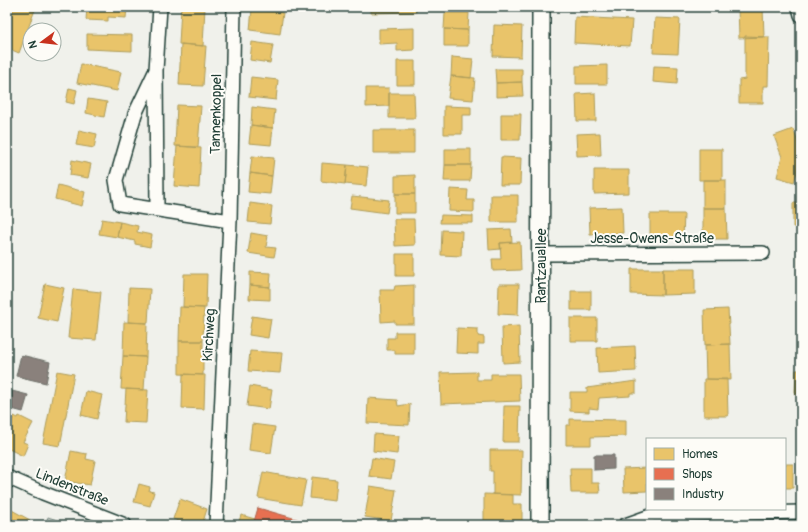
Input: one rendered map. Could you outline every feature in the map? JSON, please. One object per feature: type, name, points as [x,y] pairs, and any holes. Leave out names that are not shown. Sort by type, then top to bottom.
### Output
[{"type":"main road","name":"Rantzauallee","points":[[540,525],[541,7]]},
{"type":"street","points":[[157,208],[156,70],[160,7]]},
{"type":"street","name":"Tannenkoppel","points":[[230,221],[234,7]]},
{"type":"street","points":[[799,7],[801,15]]},
{"type":"street","points":[[156,70],[135,114],[116,180],[120,204],[157,208],[230,221]]},
{"type":"street","name":"Kirchweg","points":[[216,525],[230,221]]},
{"type":"street","name":"Jesse-Owens-Straße","points":[[541,254],[763,253]]},
{"type":"street","name":"Lindenstraße","points":[[7,477],[43,493],[125,525]]},
{"type":"street","points":[[625,525],[653,515],[801,512]]},
{"type":"shaded area","points":[[48,517],[72,525],[45,525]]},
{"type":"building: Homes","points":[[10,7],[36,7],[30,22],[22,22],[22,45],[19,53],[7,48],[7,14]]},
{"type":"building: Homes","points":[[87,7],[127,7],[126,18],[108,17],[108,21],[86,20]]},
{"type":"building: Homes","points":[[181,7],[205,7],[203,46],[179,44]]},
{"type":"building: Homes","points":[[371,7],[416,7],[416,12],[371,13]]},
{"type":"building: Homes","points":[[502,7],[522,7],[523,10],[502,10]]},
{"type":"building: Homes","points":[[738,7],[763,7],[764,37],[739,38]]},
{"type":"building: Homes","points":[[252,9],[283,13],[280,34],[250,30]]},
{"type":"building: Homes","points":[[445,13],[469,13],[468,30],[444,29]]},
{"type":"building: Homes","points":[[575,17],[632,20],[630,46],[574,43]]},
{"type":"building: Homes","points":[[655,18],[680,19],[678,54],[653,53]]},
{"type":"building: Homes","points":[[494,25],[522,26],[521,57],[493,56]]},
{"type":"building: Homes","points":[[414,28],[414,50],[397,51],[397,43],[379,44],[379,29]]},
{"type":"building: Homes","points":[[444,29],[468,30],[468,46],[444,46]]},
{"type":"building: Homes","points":[[87,34],[132,35],[132,51],[87,49]]},
{"type":"building: Homes","points":[[745,36],[769,37],[768,86],[763,86],[763,103],[739,103],[739,80],[745,79]]},
{"type":"building: Homes","points":[[252,42],[273,45],[270,63],[250,60]]},
{"type":"building: Homes","points":[[181,44],[206,46],[203,86],[179,85]]},
{"type":"building: Homes","points":[[452,57],[473,59],[471,78],[451,76]]},
{"type":"building: Homes","points":[[397,61],[415,61],[415,85],[397,85]]},
{"type":"building: Homes","points":[[81,64],[121,72],[117,91],[77,83]]},
{"type":"building: Homes","points":[[607,65],[607,84],[576,84],[576,66]]},
{"type":"building: Homes","points":[[654,66],[678,67],[677,84],[653,82]]},
{"type":"building: Homes","points":[[495,69],[522,69],[522,82],[496,83]]},
{"type":"building: Homes","points":[[451,76],[475,78],[473,100],[448,98]]},
{"type":"building: Homes","points":[[251,77],[278,80],[276,100],[249,97]]},
{"type":"building: Homes","points":[[522,82],[523,96],[496,97],[496,83]]},
{"type":"building: Homes","points":[[69,88],[77,90],[74,104],[66,102]]},
{"type":"building: Homes","points":[[366,88],[389,88],[389,106],[366,107]]},
{"type":"building: Homes","points":[[389,93],[414,93],[415,118],[389,118]]},
{"type":"building: Homes","points":[[595,93],[596,121],[577,121],[576,94]]},
{"type":"building: Homes","points":[[88,99],[107,102],[104,117],[86,113]]},
{"type":"building: Homes","points":[[177,105],[201,106],[198,147],[175,146]]},
{"type":"building: Homes","points":[[444,106],[471,107],[471,115],[462,115],[462,134],[444,134]]},
{"type":"building: Homes","points":[[252,107],[275,110],[273,128],[251,125]]},
{"type":"building: Homes","points":[[501,114],[521,114],[520,140],[501,140]]},
{"type":"building: Homes","points":[[251,125],[273,128],[271,145],[249,143]]},
{"type":"building: Homes","points":[[793,129],[799,145],[801,145],[801,165],[799,165],[794,182],[777,177],[782,157],[774,136]]},
{"type":"building: Homes","points":[[79,130],[97,134],[94,148],[76,145]]},
{"type":"building: Homes","points":[[373,130],[414,130],[414,153],[373,153]]},
{"type":"building: Homes","points":[[600,133],[601,155],[577,156],[576,134]]},
{"type":"building: Homes","points":[[177,146],[201,148],[199,188],[174,186]]},
{"type":"building: Homes","points":[[445,149],[471,149],[471,165],[445,165]]},
{"type":"building: Homes","points":[[699,149],[722,149],[722,180],[699,180]]},
{"type":"building: Homes","points":[[252,156],[274,158],[272,176],[250,173]]},
{"type":"building: Homes","points":[[501,157],[521,158],[520,185],[500,185]]},
{"type":"building: Homes","points":[[72,160],[91,164],[88,178],[70,175]]},
{"type":"building: Homes","points":[[322,163],[347,165],[345,184],[321,181]]},
{"type":"building: Homes","points":[[347,165],[368,167],[366,186],[345,184]]},
{"type":"building: Homes","points":[[445,165],[471,165],[470,181],[444,181]]},
{"type":"building: Homes","points":[[594,170],[629,170],[629,193],[594,194]]},
{"type":"building: Homes","points":[[250,173],[272,176],[270,194],[248,192]]},
{"type":"building: Homes","points":[[415,175],[415,194],[395,194],[395,176]]},
{"type":"building: Homes","points":[[703,180],[726,180],[726,208],[703,208]]},
{"type":"building: Homes","points":[[58,185],[85,192],[82,206],[55,199]]},
{"type":"building: Homes","points":[[450,189],[468,190],[467,200],[474,200],[474,212],[449,211]]},
{"type":"building: Homes","points":[[395,194],[415,194],[415,213],[395,213]]},
{"type":"building: Homes","points":[[491,195],[518,195],[518,222],[491,222]]},
{"type":"building: Homes","points":[[352,196],[389,200],[387,213],[350,208]]},
{"type":"building: Homes","points":[[250,203],[272,206],[270,224],[248,222]]},
{"type":"building: Homes","points":[[793,203],[801,203],[801,267],[799,267],[799,227],[793,227]]},
{"type":"building: Homes","points":[[622,207],[623,233],[590,234],[589,208]]},
{"type":"building: Homes","points":[[703,208],[726,208],[727,239],[703,239]]},
{"type":"building: Homes","points":[[650,214],[684,214],[683,238],[650,237]]},
{"type":"building: Homes","points":[[441,215],[473,216],[473,223],[440,223]]},
{"type":"building: Homes","points":[[102,219],[120,222],[117,237],[99,234]]},
{"type":"building: Homes","points":[[394,219],[414,219],[415,245],[395,246]]},
{"type":"building: Homes","points":[[120,222],[138,226],[137,232],[152,235],[150,247],[135,244],[135,241],[117,237]]},
{"type":"building: Homes","points":[[511,229],[512,242],[500,243],[501,249],[489,250],[488,230]]},
{"type":"building: Homes","points":[[442,230],[462,231],[461,256],[441,255]]},
{"type":"building: Homes","points":[[251,233],[268,236],[266,247],[276,248],[274,257],[248,253]]},
{"type":"building: Homes","points":[[520,242],[521,270],[493,271],[492,259],[501,259],[500,243]]},
{"type":"building: Homes","points":[[396,254],[414,254],[414,276],[396,276]]},
{"type":"building: Homes","points":[[631,269],[663,269],[663,295],[631,294]]},
{"type":"building: Homes","points":[[663,269],[695,269],[695,294],[663,295]]},
{"type":"building: Homes","points":[[250,272],[271,273],[270,287],[250,285]]},
{"type":"building: Homes","points":[[184,274],[207,274],[206,308],[183,307]]},
{"type":"building: Homes","points":[[45,284],[64,288],[57,322],[38,318]]},
{"type":"building: Homes","points":[[499,284],[519,284],[518,315],[498,314]]},
{"type":"building: Homes","points":[[250,285],[270,287],[270,300],[249,299]]},
{"type":"building: Homes","points":[[414,285],[414,324],[395,324],[395,321],[381,322],[380,290],[394,290],[395,286]]},
{"type":"building: Homes","points":[[129,288],[150,289],[148,323],[128,322]]},
{"type":"building: Homes","points":[[73,289],[101,292],[96,340],[68,338]]},
{"type":"building: Homes","points":[[571,291],[591,291],[591,310],[571,310]]},
{"type":"building: Homes","points":[[180,307],[204,308],[203,341],[179,341]]},
{"type":"building: Homes","points":[[728,309],[730,344],[705,345],[704,310]]},
{"type":"building: Homes","points":[[252,316],[271,319],[268,338],[249,335]]},
{"type":"building: Homes","points":[[570,318],[597,318],[597,341],[570,341]]},
{"type":"building: Homes","points":[[124,322],[147,323],[146,357],[123,356]]},
{"type":"building: Homes","points":[[519,326],[520,362],[503,363],[502,327]]},
{"type":"building: Homes","points":[[457,328],[478,329],[478,336],[484,337],[484,344],[478,344],[478,354],[456,353]]},
{"type":"building: Homes","points":[[395,332],[414,332],[414,354],[395,354],[395,350],[387,350],[387,338],[395,338]]},
{"type":"building: Homes","points":[[179,341],[203,341],[203,375],[179,374]]},
{"type":"building: Homes","points":[[730,344],[731,380],[706,379],[705,345]]},
{"type":"building: Homes","points":[[635,346],[636,371],[598,373],[597,348]]},
{"type":"building: Homes","points":[[250,351],[282,353],[280,373],[248,371]]},
{"type":"building: Homes","points":[[123,356],[146,357],[144,390],[121,389]]},
{"type":"building: Homes","points":[[796,370],[801,370],[801,394],[795,394]]},
{"type":"building: Homes","points":[[57,371],[74,374],[60,446],[43,443]]},
{"type":"building: Homes","points":[[477,372],[477,380],[491,380],[491,374],[519,374],[520,401],[441,404],[440,373]]},
{"type":"building: Homes","points":[[183,374],[205,375],[204,409],[182,408]]},
{"type":"building: Homes","points":[[704,379],[727,379],[728,416],[704,416]]},
{"type":"building: Homes","points":[[636,381],[636,393],[630,393],[630,396],[599,398],[598,409],[589,408],[589,412],[570,411],[570,392],[587,392],[587,388]]},
{"type":"building: Homes","points":[[250,386],[272,390],[269,409],[247,406]]},
{"type":"building: Homes","points":[[126,389],[148,390],[146,423],[124,422]]},
{"type":"building: Homes","points":[[86,391],[102,395],[97,419],[81,415]]},
{"type":"building: Homes","points":[[368,398],[397,400],[398,406],[410,404],[409,425],[367,423]]},
{"type":"building: Homes","points":[[504,406],[520,406],[519,442],[503,442]]},
{"type":"building: Homes","points":[[14,416],[18,418],[19,416],[33,423],[23,442],[28,444],[23,456],[7,448],[7,430]]},
{"type":"building: Homes","points":[[570,419],[626,420],[626,436],[591,437],[591,445],[566,445],[566,425],[570,425]]},
{"type":"building: Homes","points":[[252,424],[275,427],[271,453],[249,450]]},
{"type":"building: Homes","points":[[374,434],[399,436],[397,454],[373,451]]},
{"type":"building: Homes","points":[[490,450],[522,450],[521,495],[493,494],[493,471],[490,471]]},
{"type":"building: Homes","points":[[71,451],[87,454],[86,459],[95,461],[90,485],[65,481]]},
{"type":"building: Homes","points":[[372,458],[394,462],[391,479],[369,476]]},
{"type":"building: Homes","points":[[786,464],[793,464],[793,488],[786,488]]},
{"type":"building: Homes","points":[[570,468],[591,468],[591,483],[599,483],[600,493],[571,493]]},
{"type":"building: Homes","points":[[646,468],[646,491],[624,492],[623,469]]},
{"type":"building: Homes","points":[[263,472],[306,480],[301,505],[258,498]]},
{"type":"building: Homes","points":[[312,477],[337,480],[335,501],[310,498]]},
{"type":"building: Homes","points":[[139,484],[150,487],[149,491],[154,492],[150,506],[134,502]]},
{"type":"building: Homes","points":[[370,486],[396,490],[391,521],[365,517]]},
{"type":"building: Homes","points":[[484,494],[513,495],[513,504],[522,504],[522,525],[484,525]]},
{"type":"building: Homes","points":[[180,499],[207,509],[202,525],[190,525],[173,519]]},
{"type":"building: Homes","points":[[8,508],[30,520],[27,525],[7,525]]},
{"type":"building: Homes","points":[[241,515],[255,519],[253,525],[238,525]]},
{"type":"building: Shops","points":[[258,508],[300,520],[298,525],[253,525]]},
{"type":"building: Industry","points":[[21,355],[50,362],[46,383],[16,376]]},
{"type":"building: Industry","points":[[12,391],[28,395],[23,412],[8,408]]},
{"type":"building: Industry","points":[[594,455],[614,455],[614,469],[594,470]]}]
